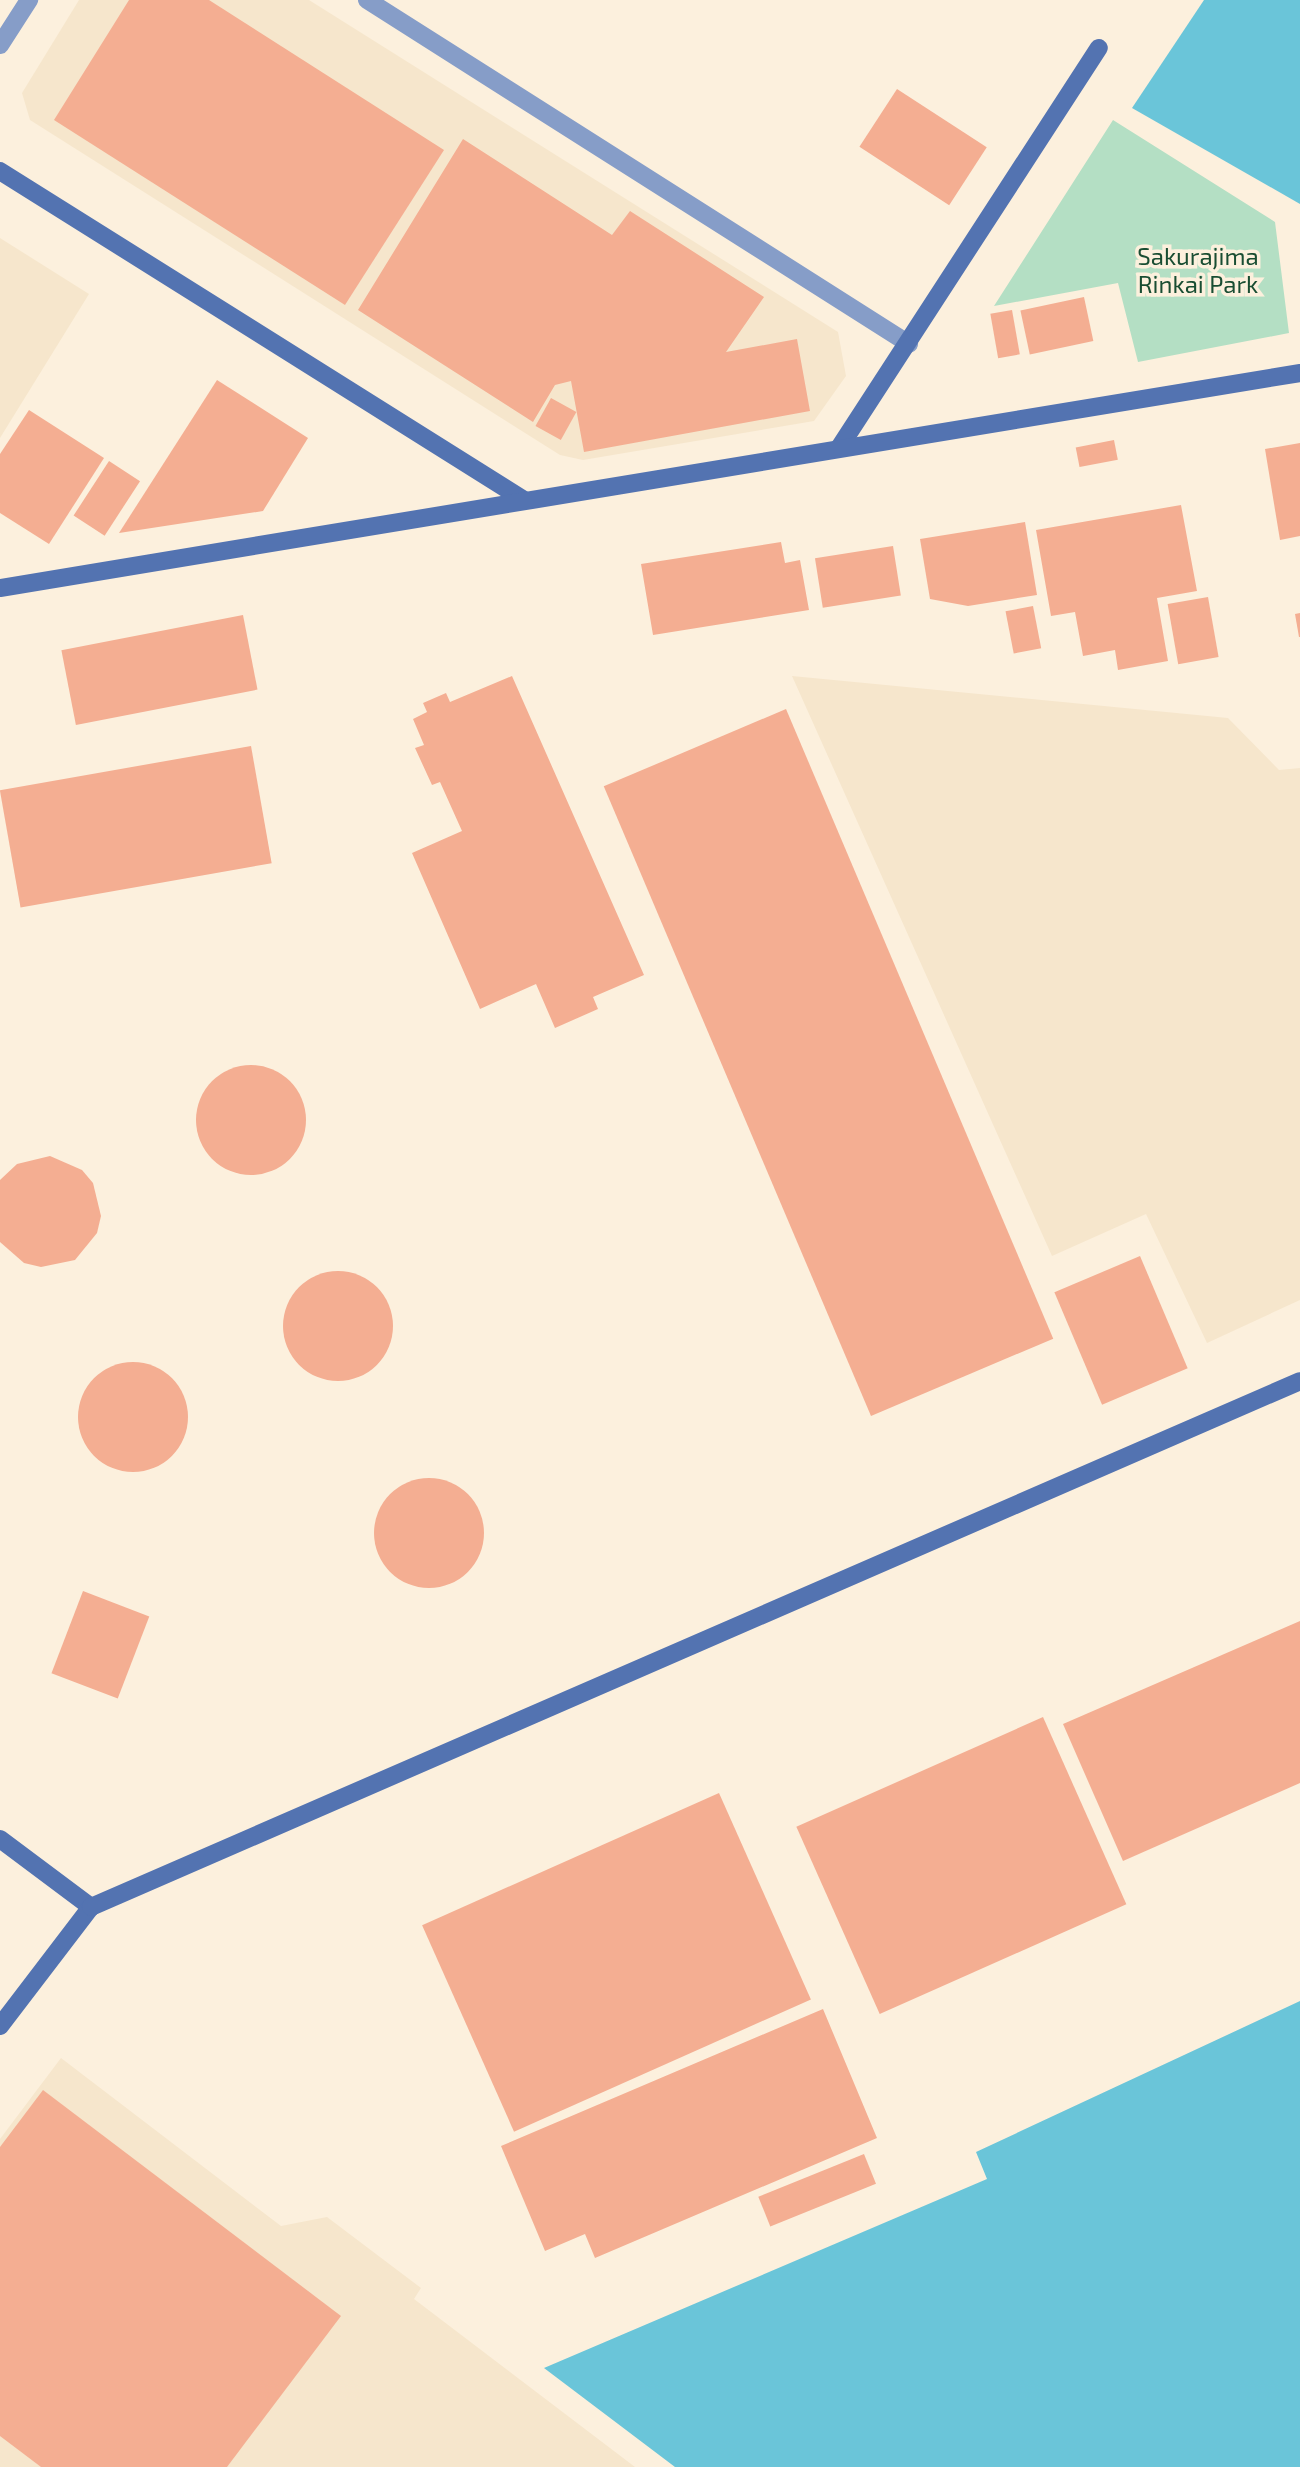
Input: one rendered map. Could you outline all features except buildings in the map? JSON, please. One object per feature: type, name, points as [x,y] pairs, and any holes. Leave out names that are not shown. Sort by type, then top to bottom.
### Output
[{"type":"street","points":[[0,45],[29,0]]},
{"type":"street","points":[[367,0],[909,344]]},
{"type":"street","points":[[839,448],[1099,48]]},
{"type":"street","points":[[0,171],[524,500]]},
{"type":"street","points":[[0,588],[1300,373]]},
{"type":"street","points":[[0,2026],[91,1907],[1300,1381]]},
{"type":"street","points":[[0,1839],[91,1907]]},
{"type":"shaded area","points":[[79,0],[309,0],[838,332],[846,376],[814,421],[583,460],[560,455],[30,120],[22,93]]},
{"type":"shaded area","points":[[0,238],[89,294],[0,438]]},
{"type":"shaded area","points":[[792,676],[1228,718],[1279,770],[1300,768],[1300,1300],[1207,1343],[1146,1214],[1052,1256]]},
{"type":"shaded area","points":[[61,2058],[281,2226],[327,2217],[421,2288],[414,2299],[635,2467],[0,2467],[0,2139]]},
{"type":"green space","name":"Sakurajima Rinkai Park","points":[[1113,120],[1275,222],[1289,333],[1138,362],[1118,283],[994,306]]},
{"type":"water","points":[[1204,0],[1300,0],[1300,204],[1132,108]]},
{"type":"water","points":[[1300,2001],[1300,2467],[675,2467],[544,2368],[987,2179],[976,2152]]}]
